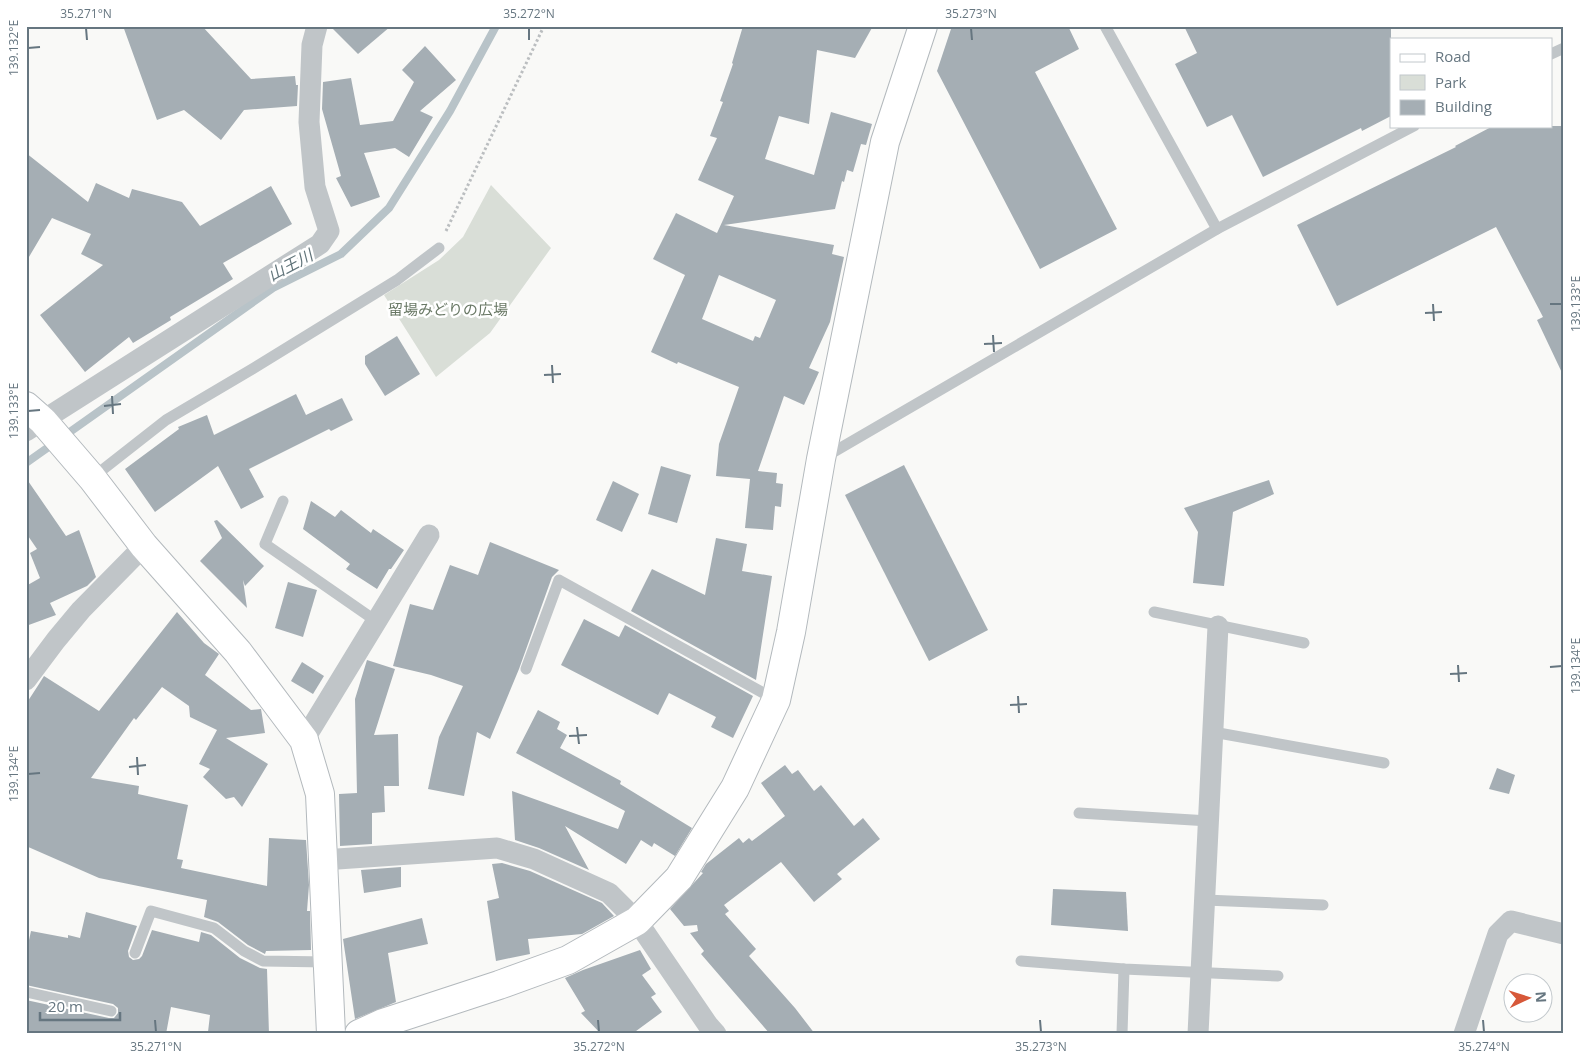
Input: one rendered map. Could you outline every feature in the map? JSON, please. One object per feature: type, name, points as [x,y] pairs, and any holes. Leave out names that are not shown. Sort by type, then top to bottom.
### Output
[{"type":"street","points":[[317,26],[312,45],[309,122],[315,187],[330,231],[320,244],[32,419],[85,470],[144,546],[238,652],[304,740],[320,794],[331,1034]]},
{"type":"street","points":[[359,1034],[383,1023],[568,960],[638,921],[679,878],[735,788],[776,700],[791,632],[821,459],[885,142],[923,26]]},
{"type":"street","points":[[304,740],[429,534]]},
{"type":"street","points":[[26,680],[81,610],[144,546]]},
{"type":"street","points":[[1198,1034],[1218,626]]},
{"type":"street","points":[[324,860],[497,848],[534,858],[608,893],[638,921],[716,1034]]},
{"type":"street","points":[[1464,1034],[1498,934],[1510,920],[1564,934]]},
{"type":"lane","points":[[1105,26],[1217,229]]},
{"type":"lane","points":[[1552,54],[1564,48]]},
{"type":"lane","points":[[821,459],[1217,229],[1410,128]]},
{"type":"lane","points":[[85,470],[397,280],[439,248]]},
{"type":"lane","points":[[283,501],[265,544],[376,621]]},
{"type":"lane","points":[[526,668],[559,580],[776,700]]},
{"type":"lane","points":[[1154,612],[1304,643]]},
{"type":"lane","points":[[1213,732],[1384,763]]},
{"type":"lane","points":[[1079,813],[1209,821]]},
{"type":"lane","points":[[1205,900],[1323,905]]},
{"type":"lane","points":[[135,953],[151,911],[214,928],[244,951],[263,960],[328,962]]},
{"type":"lane","points":[[1021,961],[1124,969],[1278,976]]},
{"type":"lane","points":[[1122,1034],[1124,969]]},
{"type":"lane","points":[[26,992],[111,1011]]},
{"type":"path","points":[[439,248],[544,26]]},
{"type":"green space","name":"留場みどりの広場","points":[[491,185],[551,248],[490,333],[436,377],[384,295],[439,260],[463,237]]},
{"type":"building","points":[[123,26],[202,26],[251,79],[295,76],[296,85],[298,85],[297,106],[244,110],[221,140],[184,110],[157,120]]},
{"type":"building","points":[[330,26],[391,26],[358,54]]},
{"type":"building","points":[[743,26],[873,26],[855,58],[817,50],[809,124],[779,116],[765,159],[814,175],[831,112],[872,124],[866,145],[861,144],[853,172],[847,170],[844,182],[842,181],[835,209],[724,225],[834,245],[832,254],[844,257],[830,322],[809,368],[819,372],[804,405],[784,396],[758,471],[777,473],[776,483],[783,484],[781,507],[775,506],[773,530],[745,528],[750,479],[716,476],[719,444],[739,387],[678,362],[677,364],[651,352],[685,275],[653,259],[676,213],[717,233],[734,196],[698,180],[717,138],[710,136],[723,102],[720,101]],"holes":[[[719,275],[776,300],[760,338],[755,336],[753,341],[702,319]]]},
{"type":"building","points":[[952,26],[1068,26],[1079,49],[1035,72],[1117,229],[1040,269],[937,71]]},
{"type":"building","points":[[1184,26],[1391,26],[1390,117],[1362,131],[1361,128],[1263,177],[1232,115],[1207,127],[1175,64],[1197,53]]},
{"type":"building","points":[[425,46],[456,80],[420,111],[433,117],[409,157],[395,148],[364,153],[380,197],[351,207],[336,178],[341,176],[322,109],[323,82],[351,78],[360,125],[393,121],[414,82],[402,70]]},
{"type":"building","points":[[1552,126],[1564,126],[1564,377],[1537,320],[1543,317],[1496,227],[1337,306],[1297,225],[1489,128],[1552,128]]},
{"type":"building","points":[[26,153],[88,202],[96,183],[129,198],[132,189],[182,202],[200,226],[271,186],[292,224],[223,263],[233,279],[170,317],[171,320],[133,343],[129,337],[85,372],[40,315],[103,265],[81,254],[91,234],[52,218],[26,262]]},
{"type":"building","points":[[397,336],[420,374],[385,396],[365,364],[365,356]]},
{"type":"building","points":[[296,394],[306,415],[342,398],[353,420],[331,431],[329,429],[249,469],[264,497],[241,509],[218,466],[155,512],[125,469],[179,429],[178,427],[207,415],[214,435]]},
{"type":"building","points":[[904,465],[988,630],[929,661],[845,495]]},
{"type":"building","points":[[661,466],[691,475],[677,523],[648,514]]},
{"type":"building","points":[[26,478],[66,536],[79,530],[96,577],[87,586],[50,603],[56,615],[26,626],[26,586],[40,578],[30,553],[37,549],[26,533]]},
{"type":"building","points":[[1269,480],[1274,494],[1233,512],[1224,586],[1193,583],[1198,532],[1184,508]]},
{"type":"building","points":[[613,481],[639,494],[622,532],[596,520]]},
{"type":"building","points":[[311,501],[335,517],[341,510],[371,533],[373,529],[404,550],[391,569],[389,569],[377,589],[346,569],[350,564],[303,529]]},
{"type":"building","points":[[217,520],[264,566],[245,586],[243,580],[247,608],[200,561],[222,538],[214,521]]},
{"type":"building","points":[[716,538],[747,544],[742,571],[772,576],[756,680],[631,611],[652,569],[705,595]]},
{"type":"building","points":[[490,542],[559,570],[552,577],[519,669],[490,739],[477,732],[464,796],[428,789],[439,737],[463,686],[431,675],[393,666],[410,604],[433,610],[450,565],[478,575]]},
{"type":"building","points":[[288,582],[317,590],[303,637],[275,628]]},
{"type":"building","points":[[177,612],[204,643],[219,654],[205,675],[251,710],[261,709],[265,733],[226,738],[268,764],[242,807],[234,797],[226,799],[203,777],[210,769],[199,764],[217,730],[190,717],[189,706],[162,687],[136,720],[134,718],[91,778],[139,786],[138,794],[188,805],[177,859],[183,860],[181,868],[267,886],[269,838],[306,840],[309,885],[307,911],[310,911],[311,950],[266,951],[265,954],[248,945],[218,922],[204,917],[207,900],[99,878],[26,846],[26,704],[44,676],[99,711]]},
{"type":"building","points":[[584,619],[619,637],[625,625],[753,696],[733,738],[711,727],[716,717],[669,693],[658,715],[561,665]]},
{"type":"building","points":[[367,660],[395,669],[374,735],[398,734],[399,786],[384,786],[385,812],[372,813],[372,844],[340,846],[339,794],[357,793],[355,699]]},
{"type":"building","points":[[302,662],[324,676],[313,694],[291,681]]},
{"type":"building","points":[[538,710],[560,722],[557,729],[567,735],[560,748],[621,781],[620,784],[692,828],[675,856],[654,843],[652,847],[641,840],[626,864],[565,826],[589,870],[539,848],[515,840],[512,791],[618,829],[625,811],[516,753]]},
{"type":"building","points":[[785,765],[792,774],[798,770],[814,791],[821,785],[854,826],[863,818],[880,839],[837,874],[842,879],[814,902],[781,862],[724,905],[729,911],[725,914],[756,949],[749,956],[795,1008],[815,1034],[770,1034],[701,954],[704,951],[690,933],[698,931],[697,925],[684,926],[670,909],[703,873],[701,872],[706,864],[739,838],[743,843],[749,838],[752,841],[785,816],[761,783]]},
{"type":"building","points":[[1497,768],[1515,775],[1509,794],[1489,789]]},
{"type":"building","points":[[502,863],[530,871],[602,903],[614,916],[582,934],[528,939],[530,954],[496,961],[487,901],[499,898],[492,864]]},
{"type":"building","points":[[401,867],[401,887],[364,893],[361,870]]},
{"type":"building","points":[[1053,889],[1126,892],[1128,931],[1051,925]]},
{"type":"building","points":[[86,912],[137,926],[128,951],[129,957],[133,960],[139,959],[142,956],[152,930],[199,942],[201,932],[211,935],[240,958],[260,968],[267,969],[269,1034],[208,1032],[210,1015],[171,1007],[166,1034],[26,1034],[26,1000],[109,1018],[114,1018],[118,1013],[118,1008],[113,1004],[26,985],[26,954],[31,931],[68,938],[68,935],[80,938]]},
{"type":"building","points":[[422,918],[428,944],[388,953],[396,1002],[355,1019],[343,939]]},
{"type":"building","points":[[640,950],[651,969],[642,975],[656,994],[651,997],[662,1012],[632,1034],[601,1034],[581,1013],[585,1011],[565,978]]},
{"type":"waterway","name":"山王川","points":[[26,463],[273,288],[341,254],[389,208],[450,111],[496,26]]}]
